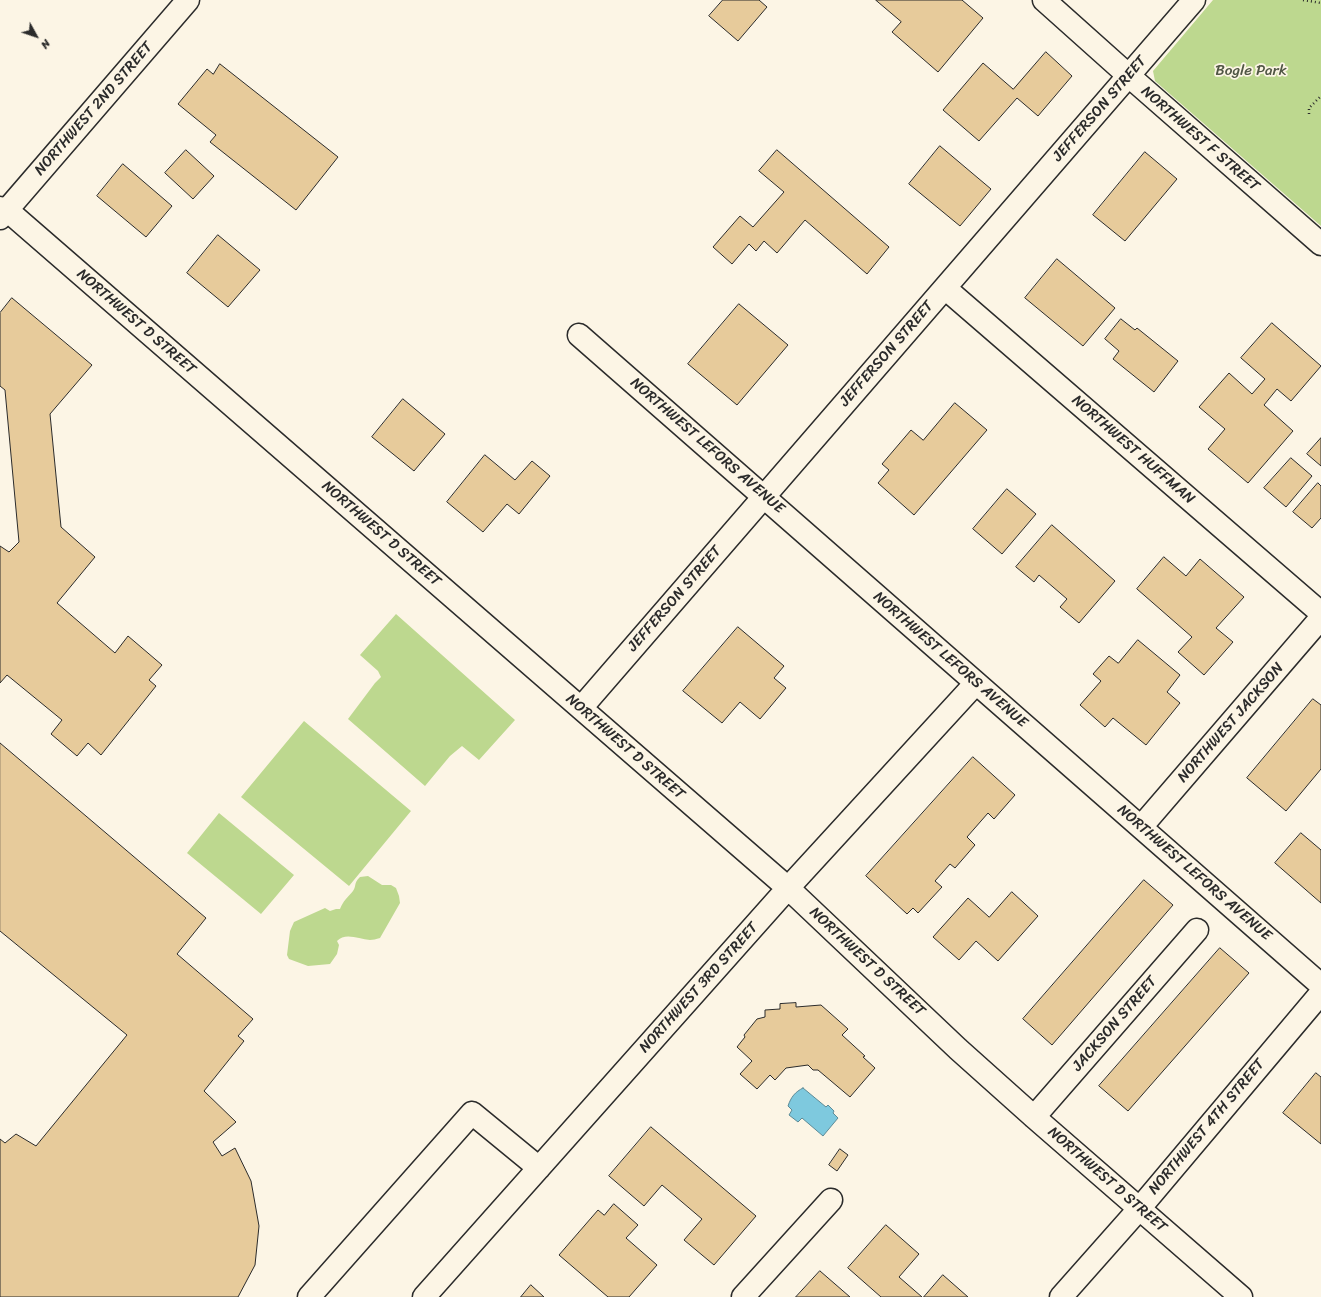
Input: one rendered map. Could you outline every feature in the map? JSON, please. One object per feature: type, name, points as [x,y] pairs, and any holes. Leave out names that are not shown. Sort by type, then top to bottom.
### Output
[{"type":"street","name":"NORTHWEST 2ND STREET","points":[[2,212],[188,0]]},
{"type":"street","name":"NORTHWEST F STREET","points":[[1044,0],[1321,244]]},
{"type":"street","name":"JEFFERSON STREET","points":[[581,708],[1194,0]]},
{"type":"street","name":"NORTHWEST D STREET","points":[[2,212],[581,708],[788,888],[958,1049],[1241,1297]]},
{"type":"street","name":"NORTHWEST HUFFMAN","points":[[945,288],[1321,613]]},
{"type":"street","name":"NORTHWEST LEFORS AVENUE","points":[[579,335],[1321,985]]},
{"type":"street","name":"NORTHWEST JACKSON","points":[[1141,827],[1321,618]]},
{"type":"street","name":"NORTHWEST 3RD STREET","points":[[424,1297],[788,888],[976,683]]},
{"type":"street","name":"JACKSON STREET","points":[[1034,1117],[1197,930]]},
{"type":"street","name":"NORTHWEST 4TH STREET","points":[[1060,1297],[1139,1208],[1321,993]]},
{"type":"street","points":[[309,1297],[472,1113],[539,1168]]},
{"type":"street","points":[[743,1297],[831,1200]]},
{"type":"path","points":[[1303,0],[1321,3]]},
{"type":"path","points":[[1309,114],[1310,108],[1321,96]]},
{"type":"green space","name":"Bogle Park","points":[[1213,0],[1321,0],[1321,226],[1155,81],[1153,71]]},
{"type":"green space","points":[[396,614],[515,720],[479,760],[462,746],[450,756],[425,786],[348,719],[381,677],[378,671],[360,655]]},
{"type":"green space","points":[[304,721],[411,811],[349,886],[241,797]]},
{"type":"green space","points":[[219,813],[294,875],[261,914],[187,853]]},
{"type":"green space","points":[[368,876],[382,885],[391,885],[396,888],[399,896],[400,903],[380,938],[370,940],[348,936],[340,938],[337,941],[339,945],[337,954],[330,964],[308,966],[289,959],[287,955],[290,931],[294,922],[325,908],[330,911],[340,909],[344,901],[353,891],[358,879],[360,877]]},
{"type":"water","points":[[803,1088],[826,1107],[828,1105],[838,1118],[823,1136],[802,1118],[798,1122],[789,1115],[792,1110],[788,1106],[790,1100]]},
{"type":"building","points":[[723,0],[759,0],[767,7],[738,41],[709,16]]},
{"type":"building","points":[[876,0],[962,0],[983,18],[938,72],[892,32],[901,22]]},
{"type":"building","points":[[1046,52],[1072,76],[1038,116],[1017,98],[979,141],[943,110],[983,63],[1013,89]]},
{"type":"building","points":[[220,64],[338,157],[296,210],[210,142],[216,135],[178,104],[207,69],[213,74]]},
{"type":"building","points":[[940,146],[991,189],[960,226],[909,184]]},
{"type":"building","points":[[186,150],[214,176],[193,199],[165,173]]},
{"type":"building","points":[[777,150],[889,247],[867,274],[805,220],[777,253],[764,241],[756,251],[749,244],[732,264],[713,247],[740,216],[753,227],[784,192],[759,171]]},
{"type":"building","points":[[1145,152],[1177,179],[1125,241],[1093,215]]},
{"type":"building","points":[[123,164],[172,206],[146,237],[97,196]]},
{"type":"building","points":[[218,235],[260,270],[228,307],[187,273]]},
{"type":"building","points":[[1057,259],[1115,308],[1083,346],[1025,298]]},
{"type":"building","points":[[12,298],[92,365],[50,414],[61,527],[95,557],[57,603],[115,653],[128,636],[162,665],[149,680],[156,686],[101,755],[88,743],[77,756],[51,734],[62,720],[7,675],[0,683],[0,546],[9,552],[19,542],[5,390],[0,386],[0,313]]},
{"type":"building","points":[[739,304],[788,345],[737,405],[688,364]]},
{"type":"building","points":[[1121,319],[1135,330],[1137,328],[1178,361],[1154,392],[1113,359],[1119,351],[1105,339]]},
{"type":"building","points":[[1272,323],[1321,366],[1291,401],[1277,389],[1264,405],[1293,431],[1248,483],[1208,449],[1225,429],[1199,407],[1229,373],[1252,394],[1265,379],[1241,358]]},
{"type":"building","points":[[403,399],[445,434],[414,471],[372,437]]},
{"type":"building","points":[[955,403],[987,430],[914,515],[878,483],[889,470],[882,464],[911,430],[923,440]]},
{"type":"building","points":[[1321,438],[1321,466],[1307,454]]},
{"type":"building","points":[[485,455],[515,480],[532,461],[550,476],[519,514],[507,504],[483,532],[447,502]]},
{"type":"building","points":[[1291,458],[1312,476],[1286,507],[1264,488]]},
{"type":"building","points":[[1318,483],[1321,486],[1321,518],[1312,528],[1293,512]]},
{"type":"building","points":[[1007,489],[1036,514],[1002,554],[973,529]]},
{"type":"building","points":[[1052,525],[1115,581],[1079,623],[1060,607],[1067,599],[1039,575],[1034,582],[1016,567]]},
{"type":"building","points":[[1164,557],[1186,576],[1200,559],[1244,597],[1216,628],[1233,642],[1204,675],[1178,652],[1192,637],[1137,589]]},
{"type":"building","points":[[738,627],[784,666],[774,678],[786,688],[760,719],[740,702],[722,723],[683,691]]},
{"type":"building","points":[[1138,640],[1180,675],[1167,692],[1180,703],[1146,745],[1113,718],[1105,727],[1080,705],[1101,681],[1093,674],[1109,656],[1118,663]]},
{"type":"building","points":[[1313,699],[1321,705],[1321,769],[1286,811],[1247,778]]},
{"type":"building","points":[[0,743],[206,918],[177,954],[253,1019],[238,1036],[244,1041],[204,1091],[236,1122],[213,1142],[222,1156],[235,1148],[251,1181],[259,1226],[255,1265],[238,1297],[0,1297],[0,1139],[5,1143],[16,1134],[36,1146],[127,1035],[0,931]]},
{"type":"building","points":[[973,757],[1015,795],[994,819],[988,813],[967,837],[975,845],[955,868],[950,864],[935,881],[942,887],[918,913],[913,908],[907,914],[866,876]]},
{"type":"building","points":[[1301,833],[1321,850],[1321,903],[1275,863]]},
{"type":"building","points":[[1144,880],[1173,905],[1052,1045],[1023,1019]]},
{"type":"building","points":[[1012,892],[1038,916],[998,961],[976,941],[959,960],[933,937],[968,898],[989,917]]},
{"type":"building","points":[[1220,948],[1249,973],[1128,1111],[1099,1086]]},
{"type":"building","points":[[796,1003],[796,1007],[821,1005],[848,1029],[842,1035],[865,1056],[863,1057],[875,1068],[850,1097],[818,1070],[813,1070],[808,1065],[786,1068],[775,1080],[770,1075],[757,1089],[740,1074],[752,1061],[737,1047],[745,1037],[744,1035],[757,1019],[765,1017],[765,1010],[780,1009],[780,1004]]},
{"type":"building","points":[[1316,1073],[1321,1077],[1321,1144],[1283,1113]]},
{"type":"building","points":[[651,1127],[756,1216],[714,1265],[684,1240],[702,1219],[662,1185],[644,1206],[609,1176]]},
{"type":"building","points":[[840,1149],[848,1155],[837,1171],[829,1165]]},
{"type":"building","points":[[614,1204],[638,1225],[626,1238],[657,1265],[629,1297],[608,1297],[559,1255],[598,1210],[604,1215]]},
{"type":"building","points":[[886,1225],[919,1254],[899,1277],[922,1297],[881,1297],[848,1268]]},
{"type":"building","points":[[820,1271],[850,1297],[796,1297]]},
{"type":"building","points":[[943,1275],[968,1297],[924,1297]]},
{"type":"building","points":[[531,1285],[544,1297],[521,1297]]}]
